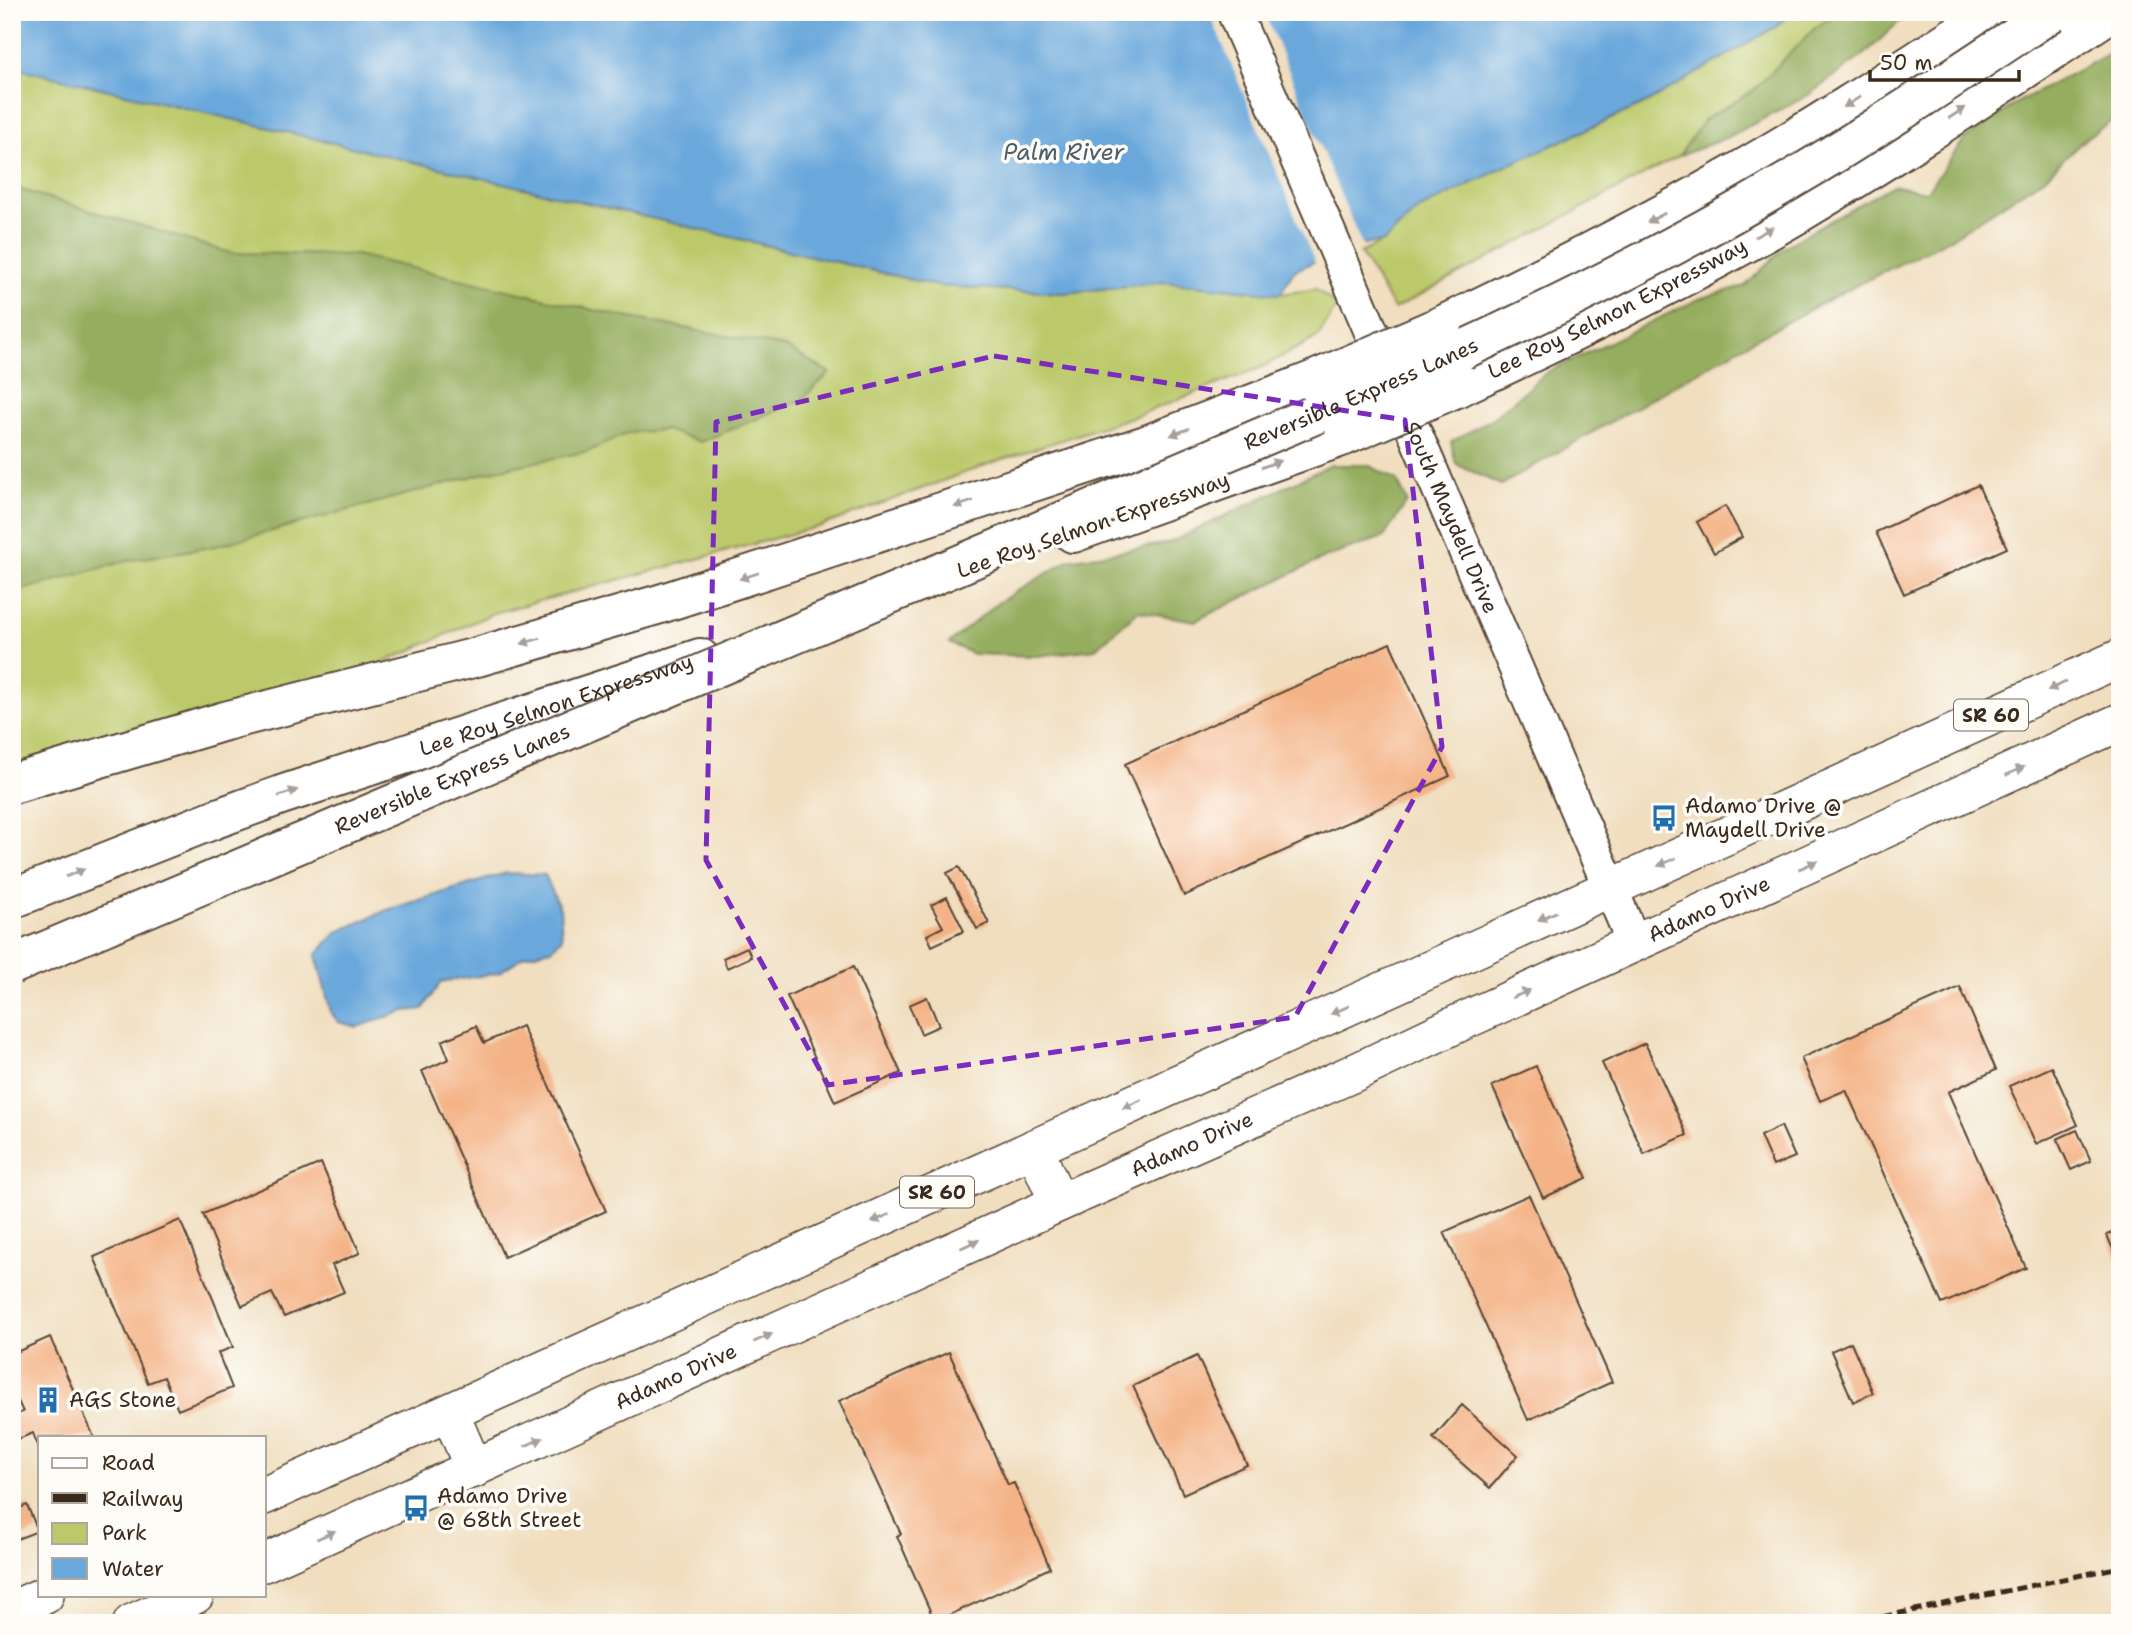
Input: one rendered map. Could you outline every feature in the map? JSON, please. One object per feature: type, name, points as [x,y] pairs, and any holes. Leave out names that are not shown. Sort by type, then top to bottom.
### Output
[{"type":"highway","points":[[12,784],[186,732],[477,657],[660,604],[1146,445],[1312,381],[1443,325],[1559,270],[1731,176],[1992,12]]},
{"type":"highway","name":"Reversible Express Lanes","points":[[12,965],[1359,396],[1543,313],[1614,278],[1793,179],[2052,12]]},
{"type":"highway","name":"Lee Roy Selmon Expressway","points":[[12,899],[284,794],[1129,515],[1344,436],[1463,385],[1631,305],[1793,216],[1871,169],[2111,12]]},
{"type":"main road","name":"SR 60","points":[[266,1495],[2120,658]]},
{"type":"main road","name":"Adamo Drive","points":[[266,1562],[1059,1203],[1356,1072],[2120,722]]},
{"type":"main road","points":[[1034,1148],[1059,1203]]},
{"type":"main road","points":[[450,1413],[474,1469]]},
{"type":"main road","points":[[12,1609],[43,1596]]},
{"type":"main road","points":[[132,1623],[193,1596]]},
{"type":"street","name":"South Maydell Drive","points":[[1234,12],[1634,943]]},
{"type":"highlighted area","points":[[994,356],[1405,420],[1442,747],[1295,1017],[828,1085],[706,860],[716,422]]},
{"type":"green space","points":[[1791,12],[1840,12],[1817,26],[1754,90],[1704,120],[1679,156],[1394,309],[1360,253],[1383,242],[1416,211],[1508,165],[1646,103],[1777,26]]},
{"type":"green space","points":[[1840,12],[1913,12],[1904,17],[1865,54],[1807,96],[1726,138],[1679,156],[1704,120],[1754,90],[1817,26]]},
{"type":"green space","points":[[2120,48],[2120,116],[2087,137],[2044,178],[1950,239],[1755,339],[1501,485],[1456,464],[1451,442],[1493,418],[1547,372],[1701,298],[1745,286],[1786,246],[1893,185],[1926,192],[1964,140],[2016,103]]},
{"type":"green space","points":[[12,67],[938,286],[1065,293],[1164,282],[1280,294],[1316,289],[1337,306],[1318,337],[1260,368],[1138,415],[991,463],[821,526],[494,613],[365,671],[12,793]]},
{"type":"green space","points":[[12,187],[231,253],[356,255],[620,316],[785,347],[830,373],[801,400],[701,442],[665,430],[628,433],[589,451],[496,470],[216,546],[126,561],[12,593]]},
{"type":"green space","points":[[1330,465],[1368,465],[1397,480],[1407,502],[1384,537],[1324,558],[1195,621],[1138,611],[1095,649],[1037,656],[973,654],[949,643],[999,602],[1069,560],[1169,543]]},
{"type":"water","name":"Palm River","points":[[12,12],[1791,12],[1777,26],[1646,103],[1508,165],[1416,211],[1383,242],[1342,247],[1294,271],[1280,294],[1164,282],[1065,293],[938,286],[12,67]]},
{"type":"water","points":[[506,873],[545,875],[560,909],[562,938],[551,949],[526,955],[498,973],[441,982],[423,1009],[405,1011],[357,1027],[338,1022],[331,1012],[316,955],[337,932],[387,910]]},
{"type":"pier","points":[[1209,12],[1264,12],[1363,248],[1346,250],[1316,265]]},
{"type":"building","points":[[1978,485],[2007,548],[1904,594],[1876,532]]},
{"type":"building","points":[[1725,506],[1742,537],[1714,553],[1697,522]]},
{"type":"building","points":[[1390,643],[1450,776],[1184,896],[1125,764]]},
{"type":"building","points":[[959,867],[989,923],[977,929],[947,873]]},
{"type":"building","points":[[947,897],[964,931],[932,946],[927,935],[943,927],[931,905]]},
{"type":"building","points":[[747,947],[751,957],[727,968],[723,958]]},
{"type":"building","points":[[853,967],[901,1073],[835,1102],[787,996]]},
{"type":"building","points":[[1960,987],[1996,1070],[1948,1092],[2026,1268],[1942,1304],[1846,1090],[1820,1101],[1801,1058]]},
{"type":"building","points":[[927,997],[939,1026],[921,1034],[909,1005]]},
{"type":"building","points":[[476,1026],[484,1043],[522,1026],[606,1211],[504,1257],[422,1071],[449,1059],[442,1041]]},
{"type":"building","points":[[1645,1043],[1687,1135],[1644,1154],[1602,1063]]},
{"type":"building","points":[[1536,1066],[1587,1178],[1543,1198],[1492,1086]]},
{"type":"building","points":[[2052,1067],[2078,1125],[2036,1144],[2009,1086]]},
{"type":"building","points":[[1781,1126],[1795,1157],[1773,1166],[1760,1136]]},
{"type":"building","points":[[2077,1130],[2091,1161],[2071,1170],[2057,1139]]},
{"type":"building","points":[[321,1163],[360,1253],[332,1265],[344,1292],[284,1317],[272,1293],[242,1306],[203,1214]]},
{"type":"building","points":[[1529,1195],[1612,1382],[1528,1420],[1444,1232]]},
{"type":"building","points":[[180,1220],[233,1347],[218,1353],[232,1388],[178,1410],[164,1377],[148,1383],[94,1257]]},
{"type":"building","points":[[2120,1229],[2120,1258],[2117,1259],[2107,1235]]},
{"type":"building","name":"AGS Stone","points":[[50,1337],[94,1436],[38,1436],[38,1446],[33,1433],[16,1440],[12,1435],[12,1416],[23,1412],[12,1388],[12,1354]]},
{"type":"building","points":[[1851,1342],[1873,1393],[1853,1402],[1831,1351]]},
{"type":"building","points":[[949,1352],[1008,1485],[1014,1483],[1050,1568],[935,1622],[897,1536],[901,1534],[839,1401]]},
{"type":"building","points":[[1197,1356],[1247,1465],[1183,1494],[1133,1386]]},
{"type":"building","points":[[1462,1405],[1518,1455],[1490,1488],[1433,1438]]},
{"type":"building","points":[[27,1505],[38,1531],[17,1539],[12,1529],[12,1511]]},
{"type":"railway","points":[[1853,1623],[2120,1567]]},
{"type":"place","name":"Adamo Drive @ Maydell Drive","points":[[1664,818]]},
{"type":"place","name":"AGS Stone","points":[[48,1400]]},
{"type":"place","name":"Adamo Drive @ 68th Street","points":[[416,1508]]}]
